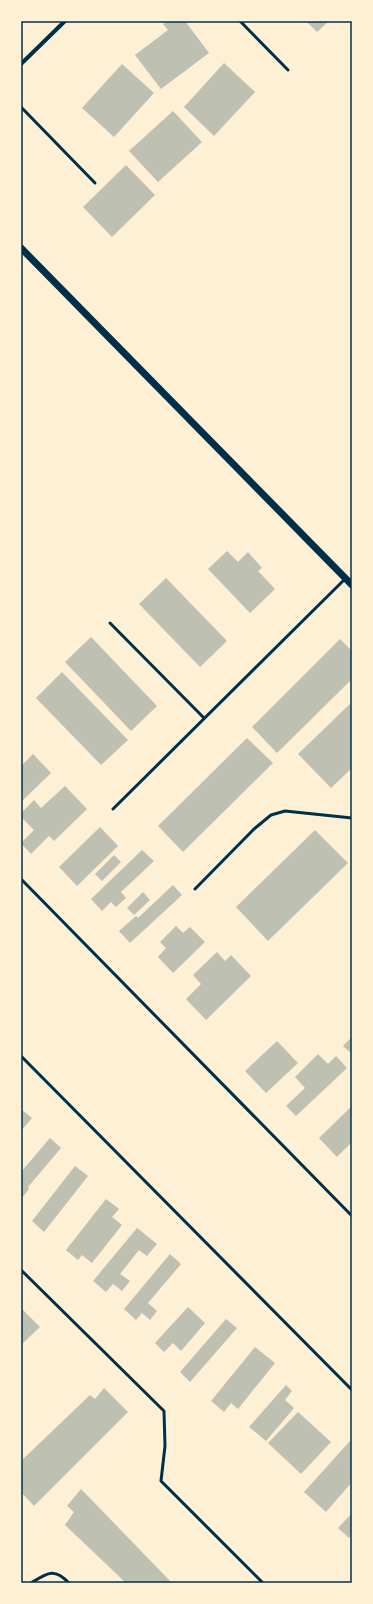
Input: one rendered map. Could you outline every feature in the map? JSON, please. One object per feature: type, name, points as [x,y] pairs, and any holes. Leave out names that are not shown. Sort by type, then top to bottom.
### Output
[{"type":"street","points":[[21,64],[65,21]]},
{"type":"street","points":[[21,248],[352,584]]},
{"type":"lane","points":[[240,21],[288,70]]},
{"type":"lane","points":[[21,107],[95,183]]},
{"type":"lane","points":[[113,809],[346,578]]},
{"type":"lane","points":[[110,623],[204,718]]},
{"type":"lane","points":[[195,889],[254,829],[271,815],[285,811],[352,818]]},
{"type":"lane","points":[[21,879],[352,1216]]},
{"type":"lane","points":[[21,1056],[352,1390]]},
{"type":"lane","points":[[21,1270],[164,1411],[165,1446],[161,1481],[263,1583]]},
{"type":"lane","points":[[31,1583],[50,1572],[58,1573],[69,1583]]},
{"type":"building","points":[[168,21],[185,21],[209,53],[161,89],[135,55],[168,30],[163,24]]},
{"type":"building","points":[[306,21],[329,21],[317,32]]},
{"type":"building","points":[[224,63],[255,92],[214,136],[184,107]]},
{"type":"building","points":[[122,64],[154,93],[114,137],[82,108]]},
{"type":"building","points":[[173,111],[202,142],[158,182],[129,151]]},
{"type":"building","points":[[126,165],[155,195],[112,237],[83,207]]},
{"type":"building","points":[[227,551],[238,562],[248,552],[262,568],[258,571],[275,589],[250,613],[208,569]]},
{"type":"building","points":[[166,578],[227,641],[200,667],[139,604]]},
{"type":"building","points":[[91,637],[157,706],[131,731],[65,662]]},
{"type":"building","points":[[340,639],[352,651],[352,679],[277,753],[252,727]]},
{"type":"building","points":[[62,672],[128,740],[101,765],[36,698]]},
{"type":"building","points":[[352,702],[352,768],[331,788],[298,754]]},
{"type":"building","points":[[247,738],[273,763],[183,852],[158,826]]},
{"type":"building","points":[[33,754],[51,773],[21,802],[21,766]]},
{"type":"building","points":[[65,786],[87,809],[54,841],[49,836],[31,854],[21,843],[34,830],[21,817],[21,813],[34,800],[41,808]]},
{"type":"building","points":[[100,827],[118,846],[77,886],[59,867]]},
{"type":"building","points":[[315,830],[348,863],[268,941],[236,907]]},
{"type":"building","points":[[142,850],[154,861],[121,892],[126,898],[116,907],[111,902],[102,911],[91,899]]},
{"type":"building","points":[[114,855],[121,862],[102,881],[95,874]]},
{"type":"building","points":[[173,885],[182,895],[130,943],[119,931],[136,916],[138,918]]},
{"type":"building","points":[[143,892],[150,900],[134,915],[127,908]]},
{"type":"building","points":[[176,926],[183,933],[190,927],[205,942],[173,973],[158,957],[166,948],[160,942]]},
{"type":"building","points":[[217,952],[225,961],[231,955],[251,976],[206,1020],[186,999],[201,984],[193,975]]},
{"type":"building","points":[[352,1037],[352,1054],[343,1046]]},
{"type":"building","points":[[277,1041],[298,1063],[266,1093],[245,1071]]},
{"type":"building","points":[[318,1054],[328,1064],[336,1056],[347,1068],[296,1116],[286,1106],[305,1088],[295,1077]]},
{"type":"building","points":[[352,1106],[352,1142],[337,1157],[319,1138]]},
{"type":"building","points":[[21,1109],[32,1118],[21,1131]]},
{"type":"building","points":[[50,1138],[61,1148],[28,1187],[29,1189],[21,1199],[21,1172]]},
{"type":"building","points":[[75,1166],[88,1176],[44,1232],[32,1221]]},
{"type":"building","points":[[106,1199],[119,1209],[112,1217],[122,1225],[92,1263],[82,1255],[78,1260],[66,1250]]},
{"type":"building","points":[[137,1228],[157,1244],[147,1256],[139,1250],[120,1274],[130,1281],[122,1291],[113,1284],[106,1292],[93,1281]]},
{"type":"building","points":[[170,1254],[181,1264],[148,1303],[157,1311],[150,1320],[142,1313],[136,1320],[124,1309]]},
{"type":"building","points":[[188,1307],[205,1323],[181,1351],[173,1343],[164,1352],[155,1343]]},
{"type":"building","points":[[21,1308],[40,1327],[21,1345]]},
{"type":"building","points":[[226,1319],[237,1328],[190,1382],[180,1372]]},
{"type":"building","points":[[255,1347],[275,1363],[238,1409],[231,1403],[224,1412],[211,1401]]},
{"type":"building","points":[[286,1385],[292,1391],[285,1400],[294,1408],[266,1441],[249,1427]]},
{"type":"building","points":[[104,1388],[128,1412],[34,1506],[21,1492],[21,1461],[90,1395],[95,1399]]},
{"type":"building","points":[[298,1412],[331,1442],[301,1474],[268,1443]]},
{"type":"building","points":[[350,1441],[352,1442],[352,1482],[326,1512],[304,1492]]},
{"type":"building","points":[[81,1489],[172,1583],[126,1583],[65,1525],[74,1512],[67,1506]]},
{"type":"building","points":[[352,1513],[352,1534],[349,1538],[338,1528]]}]
